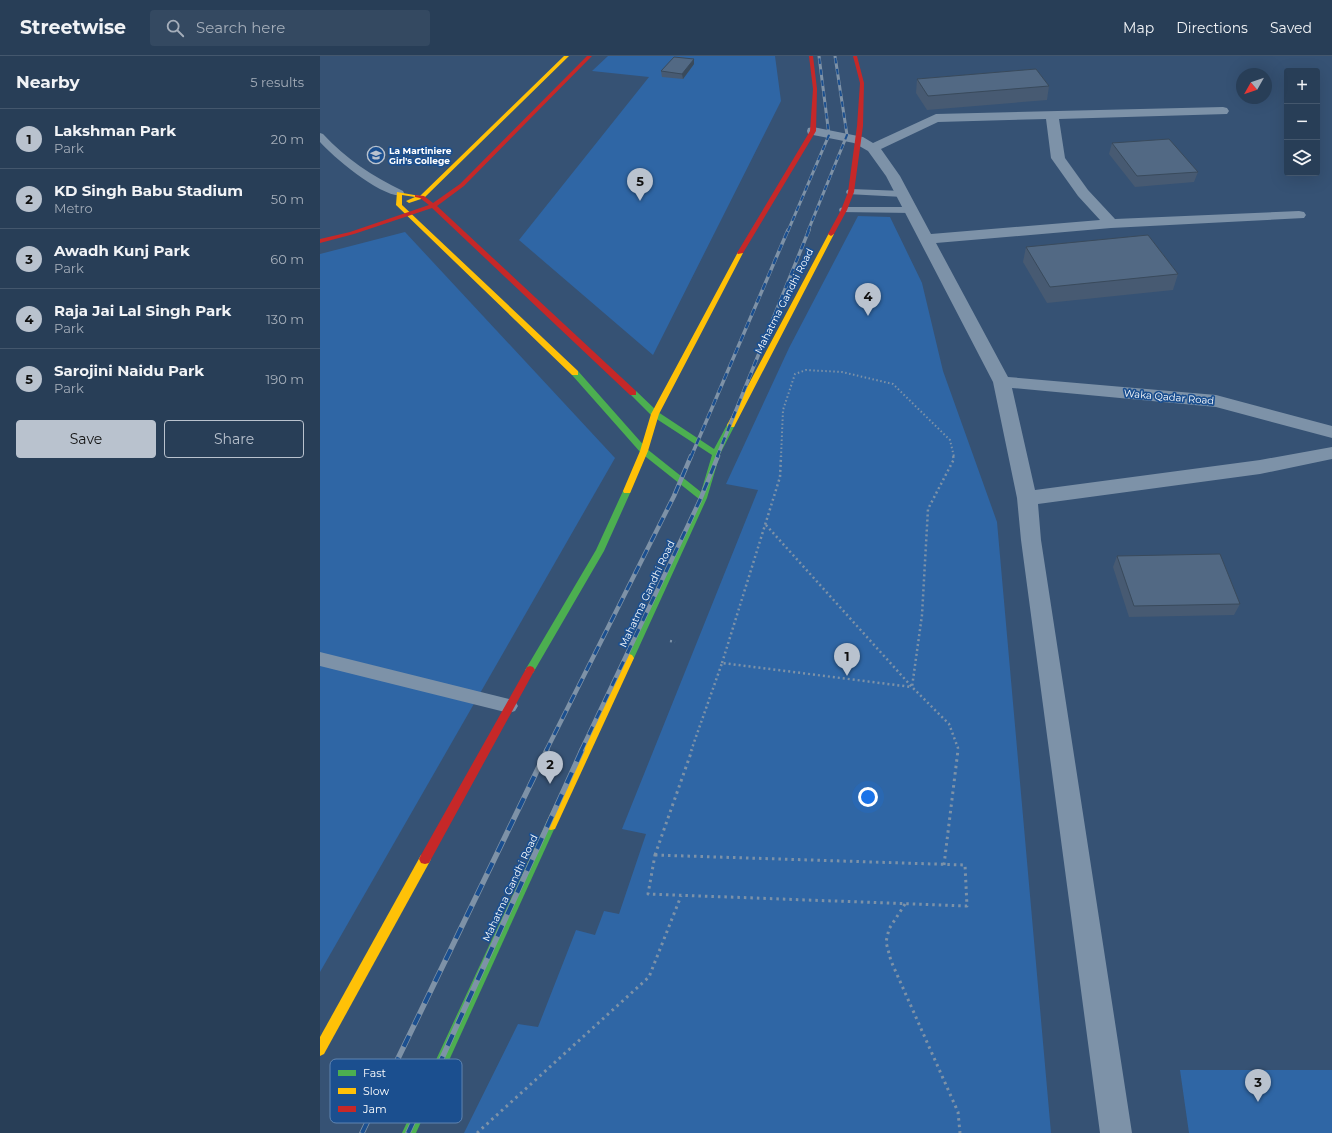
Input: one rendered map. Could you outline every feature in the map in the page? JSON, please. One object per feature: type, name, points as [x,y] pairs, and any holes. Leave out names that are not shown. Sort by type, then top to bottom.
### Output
[{"type":"main road","points":[[387,209],[422,197],[567,56]]},
{"type":"main road","points":[[320,241],[352,233],[433,206],[462,185],[590,56]]},
{"type":"main road","points":[[320,1050],[509,706],[600,551],[644,451],[654,414],[733,265],[813,131],[815,89],[811,56]]},
{"type":"main road","name":"Mahatma Gandhi Road","points":[[443,1059],[703,498],[716,454],[844,210],[851,192],[865,144],[862,83],[855,56]]},
{"type":"main road","points":[[399,205],[399,194],[422,197],[654,414],[716,454]]},
{"type":"main road","points":[[399,205],[577,375],[644,451],[703,498]]},
{"type":"main road","name":"Mahatma Gandhi Road","points":[[409,1133],[414,1123]]},
{"type":"street","points":[[865,144],[936,118],[1223,111]]},
{"type":"street","points":[[1052,116],[1058,158],[1082,193],[1111,224]]},
{"type":"street","points":[[813,131],[865,144],[894,176],[1002,382],[1027,498],[1116,1133]]},
{"type":"street","points":[[926,239],[1111,224],[1299,215]]},
{"type":"street","name":"Waka Qadar Road","points":[[1002,382],[1216,401],[1332,432]]},
{"type":"street","points":[[1027,498],[1260,466],[1332,453]]},
{"type":"lane","points":[[320,136],[334,152],[373,181],[399,194]]},
{"type":"lane","points":[[851,192],[907,202]]},
{"type":"lane","points":[[844,210],[907,202]]},
{"type":"lane","points":[[320,660],[509,706]]},
{"type":"path","points":[[655,855],[965,865],[967,906],[648,894],[655,855],[722,663],[780,477],[783,410],[795,374],[806,370],[842,372],[893,384],[950,440],[954,459],[928,509],[922,615],[912,687]]},
{"type":"path","points":[[766,524],[912,687],[949,724],[958,748],[944,865]]},
{"type":"path","points":[[722,663],[912,687]]},
{"type":"path","points":[[477,1133],[649,977],[681,896]]},
{"type":"path","points":[[905,904],[889,929],[886,942],[891,962],[958,1112],[960,1133]]},
{"type":"shaded area","points":[[608,56],[775,56],[781,101],[653,355],[519,240],[649,77],[592,71]]},
{"type":"shaded area","points":[[858,216],[890,217],[922,283],[943,371],[997,522],[1051,1133],[464,1133],[518,1024],[538,1027],[576,930],[595,935],[604,911],[619,914],[646,834],[622,829],[758,490],[726,484],[789,348]]},
{"type":"shaded area","points":[[405,232],[615,458],[320,972],[320,254]]},
{"type":"shaded area","points":[[1180,1070],[1332,1070],[1332,1133],[1189,1133]]},
{"type":"building","points":[[674,57],[694,59],[682,74],[661,71]]},
{"type":"building","points":[[1036,69],[1049,86],[928,96],[917,79]]},
{"type":"building","points":[[1169,139],[1198,172],[1137,176],[1112,143]]},
{"type":"building","points":[[1148,235],[1178,274],[1050,287],[1026,247]]},
{"type":"building","points":[[1220,554],[1240,604],[1134,606],[1117,556]]},
{"type":"railway","points":[[788,231],[829,135],[819,56]]},
{"type":"railway","points":[[808,231],[847,135],[835,56]]},
{"type":"railway","points":[[691,457],[788,230]]},
{"type":"railway","points":[[717,457],[809,230]]},
{"type":"railway","points":[[546,751],[674,496],[691,456]]},
{"type":"railway","points":[[581,751],[700,500],[718,456]]},
{"type":"railway","points":[[398,1059],[547,750]]},
{"type":"railway","points":[[442,1059],[582,750]]},
{"type":"railway","points":[[362,1133],[367,1123]]},
{"type":"railway","points":[[408,1133],[413,1123]]},
{"type":"traffic: fast","points":[[575,373],[644,451],[703,498]]},
{"type":"traffic: fast","points":[[633,393],[655,414],[716,454]]},
{"type":"traffic: fast","points":[[629,658],[703,498],[716,454],[731,425]]},
{"type":"traffic: fast","points":[[530,670],[600,551],[627,491]]},
{"type":"traffic: fast","points":[[443,1059],[551,825]]},
{"type":"traffic: fast","points":[[409,1133],[414,1123]]},
{"type":"traffic: slow","points":[[409,201],[422,197],[567,56]]},
{"type":"traffic: slow","points":[[417,196],[399,193],[399,205],[575,373]]},
{"type":"traffic: slow","points":[[731,425],[831,234]]},
{"type":"traffic: slow","points":[[627,491],[644,451],[655,414],[740,253]]},
{"type":"traffic: slow","points":[[551,825],[629,658]]},
{"type":"traffic: slow","points":[[320,1050],[425,859]]},
{"type":"traffic: jam","points":[[320,241],[352,233],[433,206],[462,185],[590,56]]},
{"type":"traffic: jam","points":[[740,253],[813,131],[815,89],[811,56]]},
{"type":"traffic: jam","points":[[831,234],[844,210],[851,192],[860,126],[862,83],[855,56]]},
{"type":"traffic: jam","points":[[417,196],[422,197],[433,206],[633,393]]},
{"type":"traffic: jam","points":[[425,859],[530,670]]},
{"type":"place","name":"La Martiniere Girl's College","points":[[376,155]]},
{"type":"place","name":"Sarojini Naidu Park","points":[[640,201]]},
{"type":"place","name":"Raja Jai Lal Singh Park","points":[[868,316]]},
{"type":"place","name":"Lakshman Park","points":[[847,676]]},
{"type":"place","name":"KD Singh Babu Stadium","points":[[550,784]]},
{"type":"place","name":"Awadh Kunj Park","points":[[1258,1102]]}]
